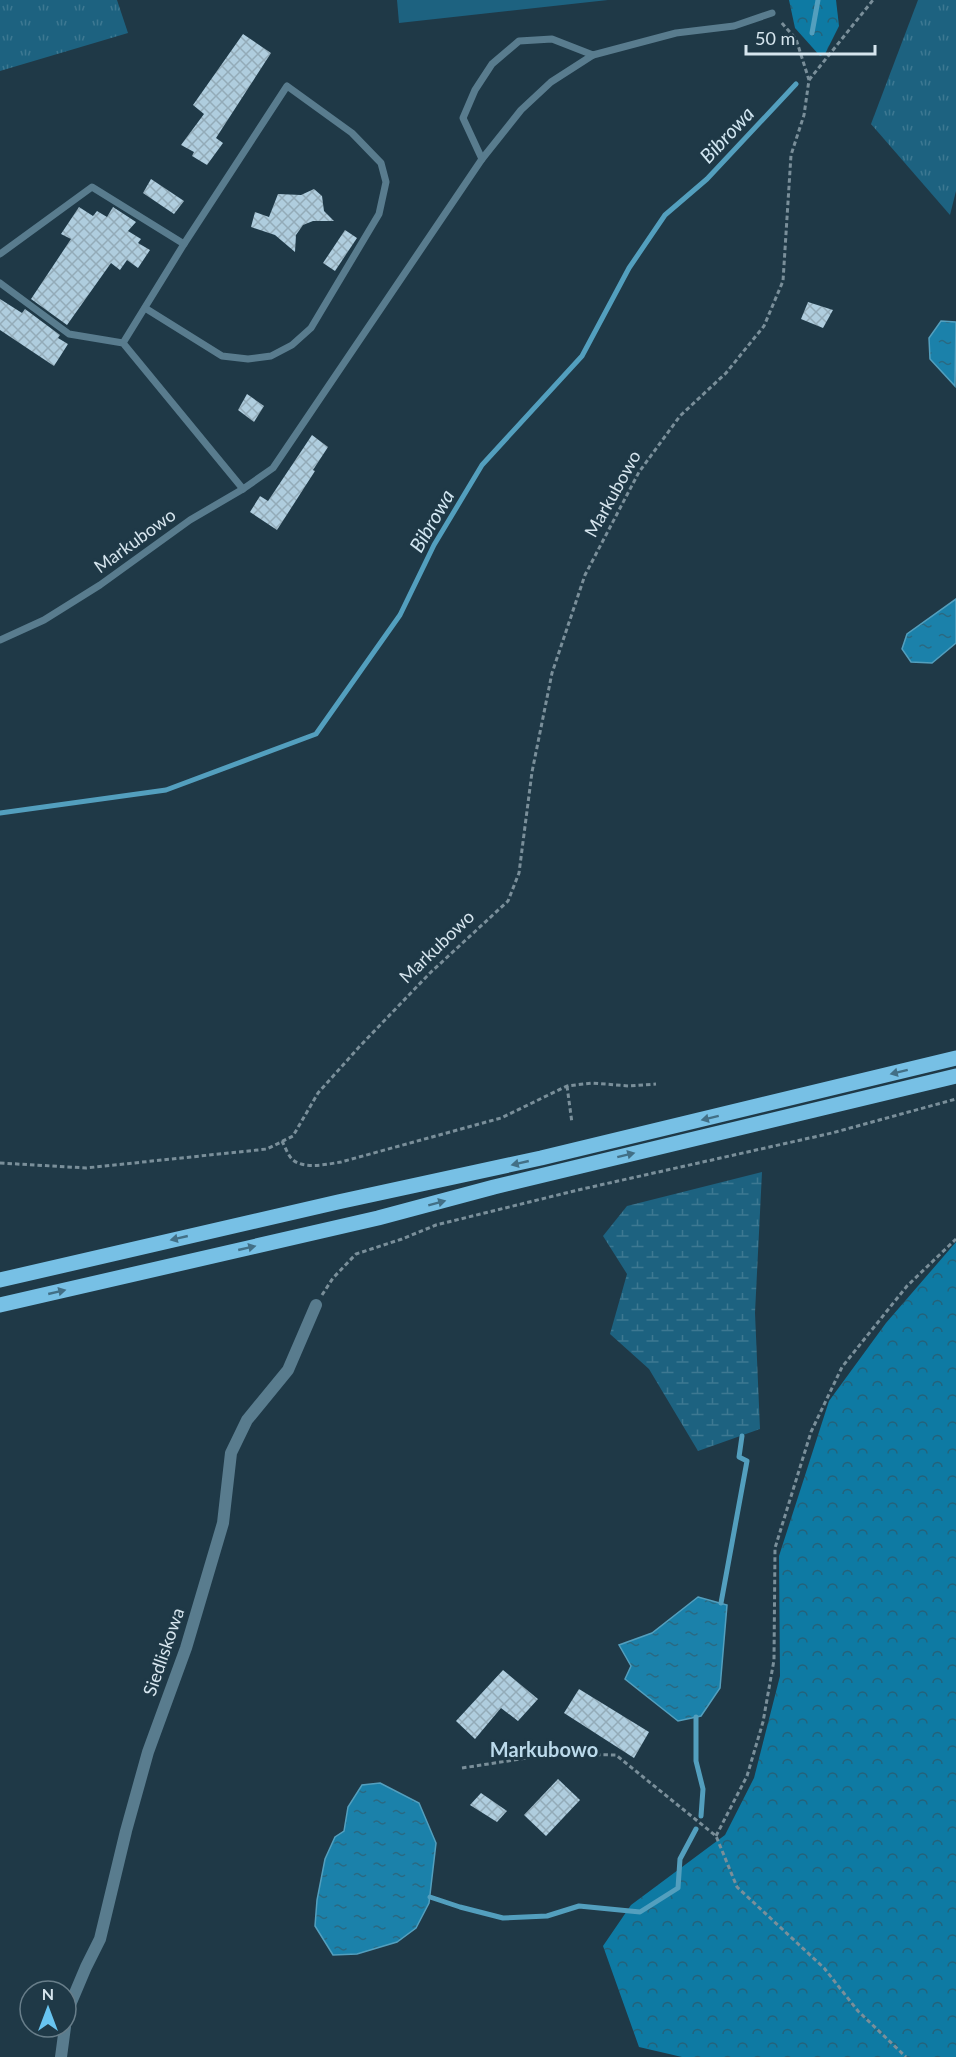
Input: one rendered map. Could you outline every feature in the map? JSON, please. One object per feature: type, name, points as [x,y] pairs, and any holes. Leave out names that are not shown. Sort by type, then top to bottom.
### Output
[{"type":"main road","points":[[0,1280],[562,1153],[956,1058]]},
{"type":"main road","points":[[0,1305],[378,1218],[494,1187],[956,1076]]},
{"type":"street","name":"Siedliskowa","points":[[78,1987],[100,1939],[148,1752],[186,1648],[223,1523],[231,1453],[247,1420],[288,1370],[316,1305]]},
{"type":"street","points":[[61,2057],[63,2039]]},
{"type":"lane","name":"Markubowo","points":[[0,640],[44,620],[100,585],[190,520],[243,489],[273,468],[482,159],[520,110],[551,82],[593,55],[676,33],[735,26],[772,13]]},
{"type":"lane","points":[[482,159],[463,118],[475,90],[492,64],[519,41],[552,39],[593,55]]},
{"type":"lane","points":[[123,343],[184,244],[287,86],[352,133],[381,163],[386,182],[380,214],[311,328],[292,345],[271,356],[248,359],[222,356],[145,308]]},
{"type":"lane","points":[[0,254],[92,187],[184,244]]},
{"type":"lane","points":[[0,283],[69,334],[123,343],[243,489]]},
{"type":"path","points":[[809,80],[873,0]]},
{"type":"path","name":"Markubowo","points":[[282,1141],[293,1136],[318,1093],[360,1046],[430,973],[508,901],[519,873],[532,772],[552,673],[585,575],[639,472],[680,416],[726,373],[764,326],[783,281],[791,155],[804,115],[809,80],[796,39],[772,13]]},
{"type":"path","points":[[0,1163],[86,1168],[267,1149],[282,1141],[292,1160],[302,1164],[321,1165],[341,1162],[501,1118],[567,1086],[592,1083],[629,1086],[656,1084]]},
{"type":"path","points":[[567,1086],[572,1123]]},
{"type":"path","points":[[316,1305],[333,1278],[356,1254],[436,1225],[578,1190],[832,1133],[956,1099]]},
{"type":"path","points":[[716,1836],[747,1776],[763,1722],[774,1660],[775,1548],[811,1432],[842,1367],[907,1286],[956,1239]]},
{"type":"path","points":[[462,1768],[553,1754],[616,1755],[716,1836],[737,1887],[824,1968],[858,2011],[906,2057]]},
{"type":"green space","points":[[0,0],[117,0],[128,33],[0,71]]},
{"type":"green space","points":[[397,0],[608,0],[399,23]]},
{"type":"green space","points":[[789,0],[836,0],[839,26],[825,54],[820,56],[795,28]]},
{"type":"green space","points":[[918,0],[956,0],[956,191],[950,215],[871,124]]},
{"type":"green space","points":[[762,1172],[755,1313],[760,1429],[698,1451],[649,1369],[610,1334],[627,1274],[603,1236],[627,1206]]},
{"type":"green space","points":[[956,1242],[956,2057],[682,2057],[639,2047],[603,1946],[631,1905],[725,1835],[754,1778],[780,1676],[779,1556],[829,1401],[886,1323]]},
{"type":"water","points":[[941,321],[956,322],[955,386],[930,359],[929,338]]},
{"type":"water","points":[[956,599],[956,643],[932,663],[911,662],[902,649],[907,634]]},
{"type":"water","points":[[698,1597],[727,1605],[720,1688],[701,1716],[678,1721],[625,1679],[631,1666],[619,1645],[652,1633]]},
{"type":"water","points":[[380,1783],[419,1803],[436,1843],[429,1903],[416,1928],[397,1942],[357,1954],[333,1955],[315,1926],[317,1900],[325,1859],[335,1837],[344,1831],[348,1807],[362,1785]]},
{"type":"building","points":[[243,34],[271,53],[216,138],[223,143],[207,165],[192,156],[194,152],[181,145],[204,114],[193,105]]},
{"type":"building","points":[[151,179],[184,201],[174,214],[143,193]]},
{"type":"building","points":[[314,189],[322,196],[324,211],[334,221],[313,221],[303,225],[296,235],[295,252],[275,235],[251,227],[255,212],[269,217],[278,194],[301,195]]},
{"type":"building","points":[[79,207],[93,216],[97,211],[107,217],[113,207],[136,222],[128,231],[141,239],[138,243],[150,250],[138,268],[127,260],[120,270],[111,263],[67,325],[31,299],[71,239],[61,234]]},
{"type":"building","points":[[345,230],[357,238],[335,271],[323,263]]},
{"type":"building","points":[[0,299],[22,313],[25,309],[60,335],[58,338],[68,344],[54,366],[0,330]]},
{"type":"building","points":[[808,302],[833,310],[823,328],[801,319]]},
{"type":"building","points":[[247,394],[264,406],[254,422],[238,410]]},
{"type":"building","points":[[312,435],[328,447],[277,530],[250,512],[260,496],[268,501]]},
{"type":"building","points":[[503,1670],[538,1699],[518,1721],[501,1708],[475,1739],[456,1721]]},
{"type":"building","points":[[579,1689],[649,1732],[634,1758],[564,1713]]},
{"type":"building","points":[[558,1779],[580,1800],[546,1836],[524,1815]]},
{"type":"building","points":[[481,1793],[507,1811],[497,1822],[470,1805]]},
{"type":"waterway","name":"Bibrowa","points":[[812,33],[818,0]]},
{"type":"waterway","name":"Bibrowa","points":[[0,813],[166,790],[316,734],[400,615],[434,545],[482,465],[582,356],[629,268],[665,215],[707,179],[796,84]]},
{"type":"waterway","points":[[721,1603],[747,1461],[739,1457],[742,1436]]},
{"type":"waterway","points":[[696,1717],[696,1761],[703,1789],[701,1816]]},
{"type":"waterway","points":[[430,1897],[503,1918],[547,1916],[579,1906],[640,1912],[678,1888],[680,1859],[696,1829]]},
{"type":"district","name":"Markubowo","points":[[544,1750]]}]
